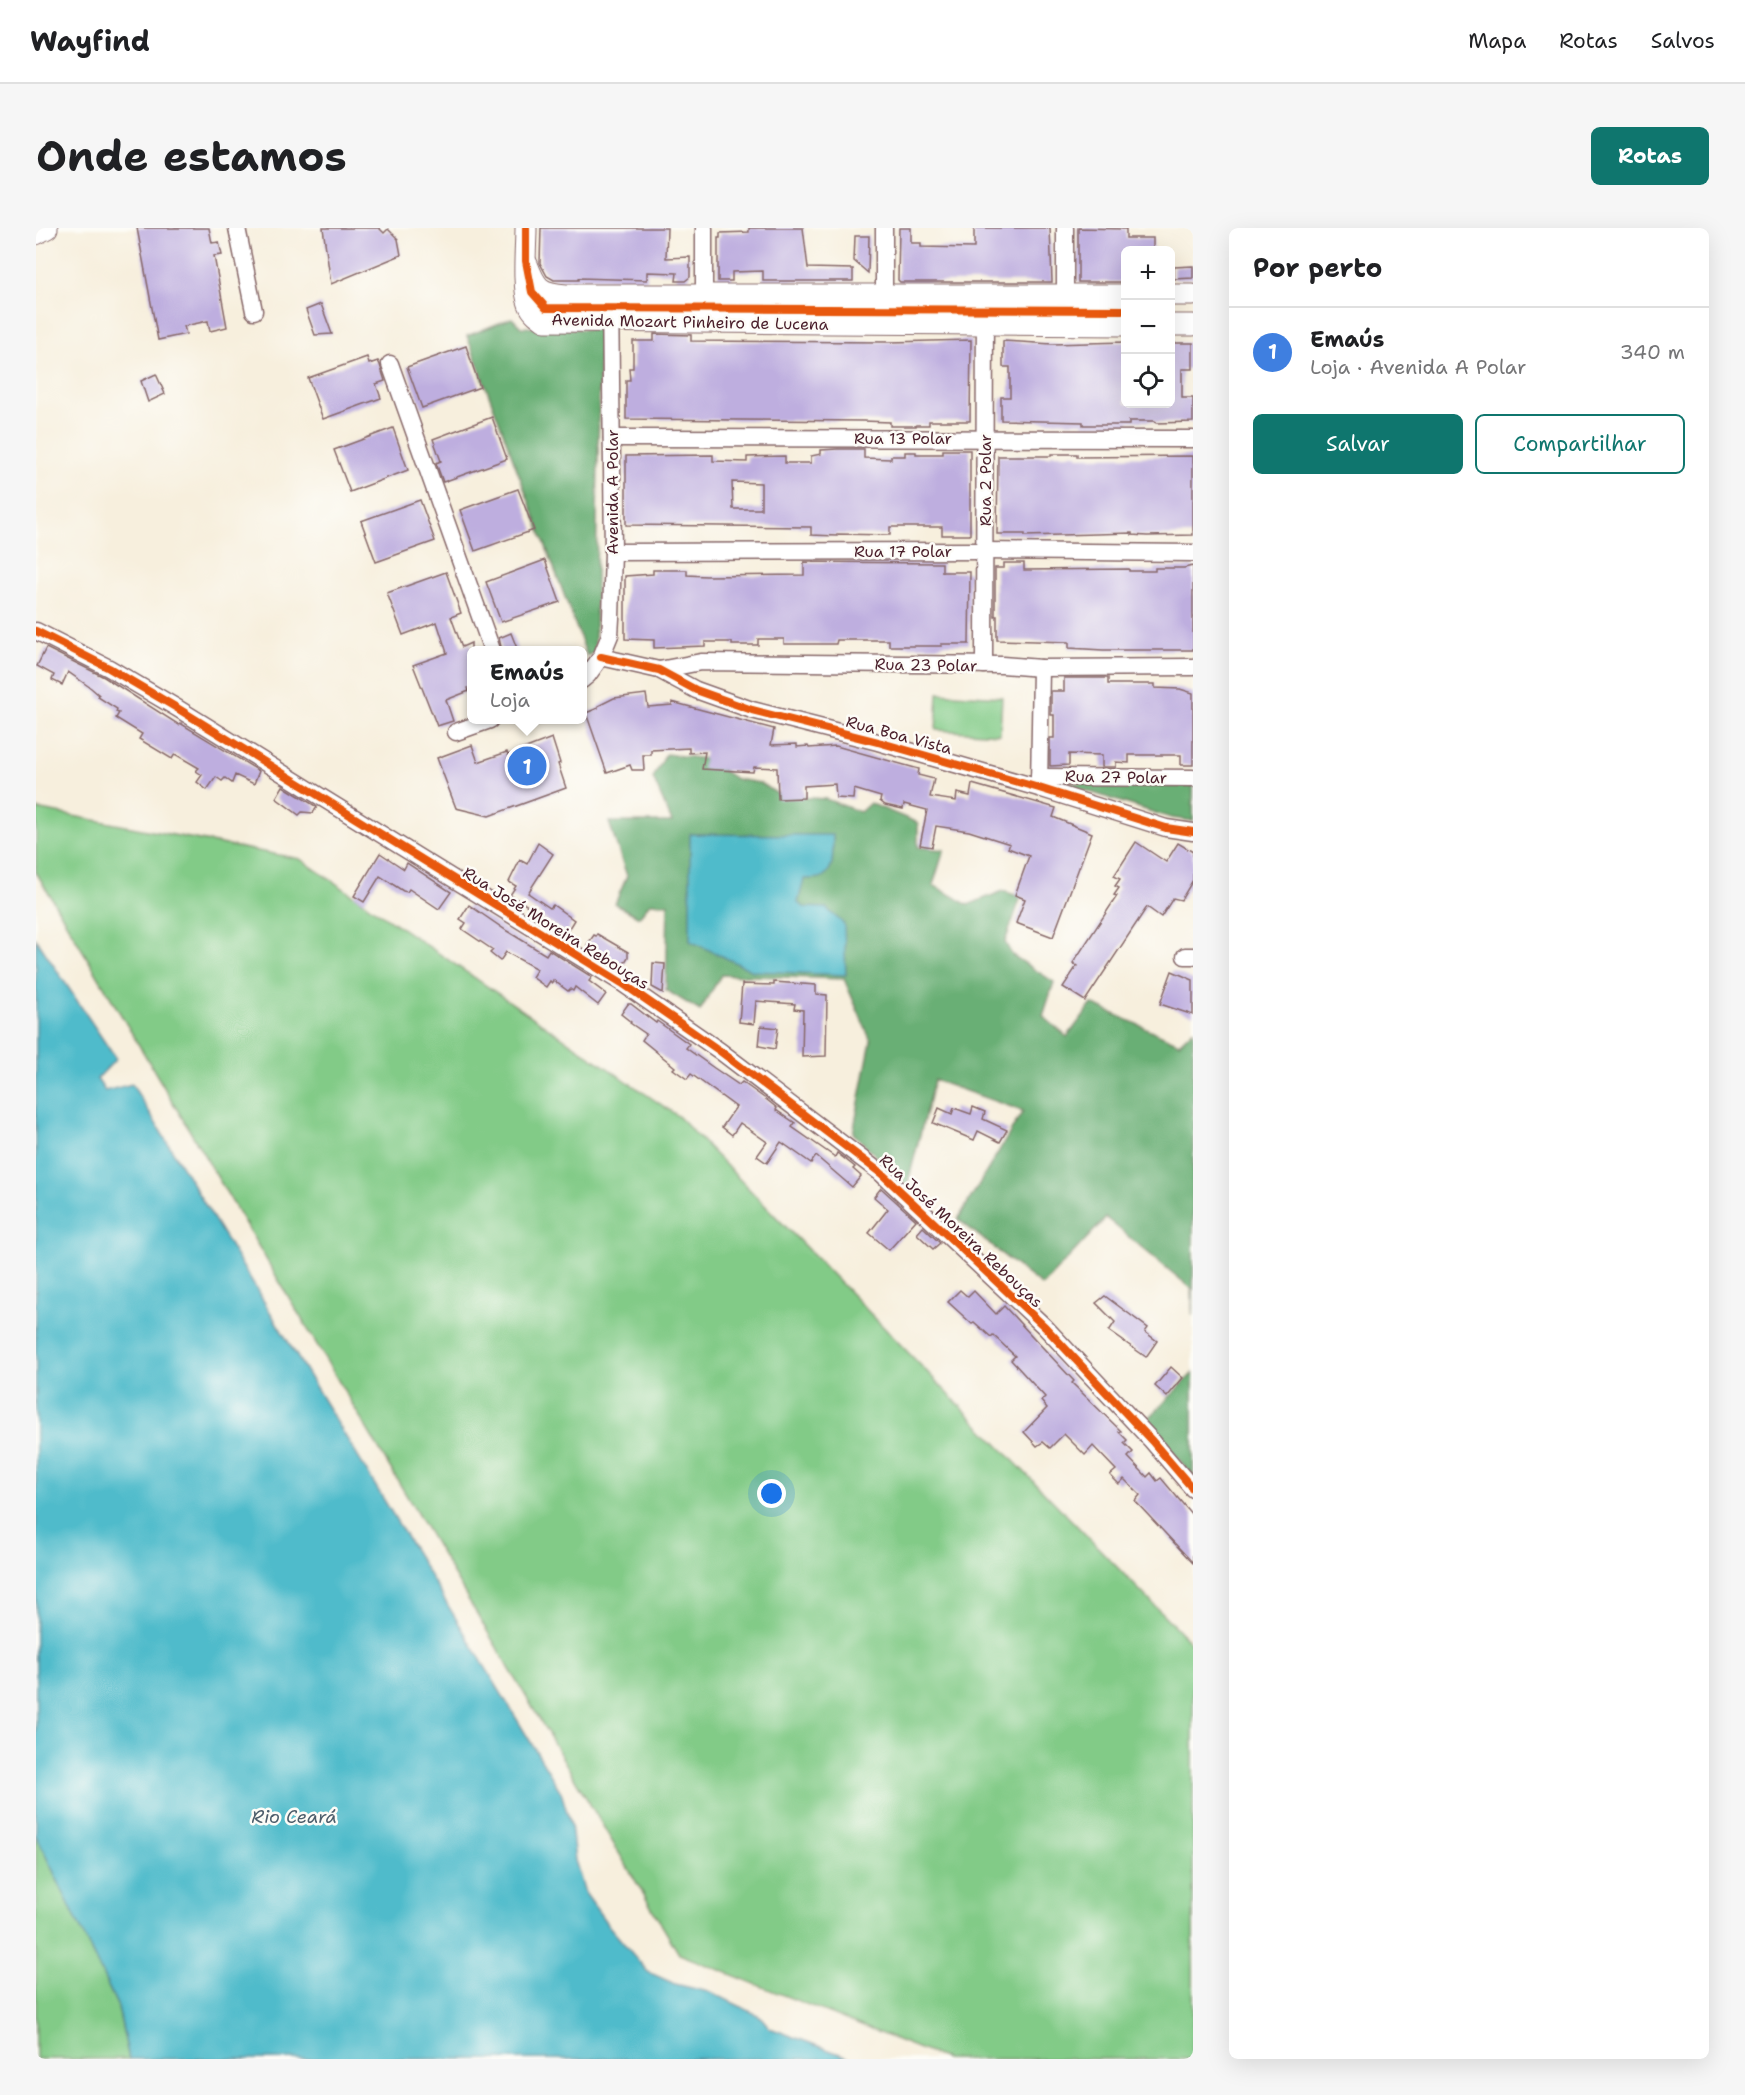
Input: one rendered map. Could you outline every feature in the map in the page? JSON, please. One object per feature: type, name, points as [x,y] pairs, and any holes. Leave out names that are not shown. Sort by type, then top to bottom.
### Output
[{"type":"main road","points":[[36,234],[47,228]]},
{"type":"main road","points":[[526,228],[526,261]]},
{"type":"main road","name":"Avenida Mozart Pinheiro de Lucena","points":[[526,261],[537,286],[549,294],[1121,295]]},
{"type":"main road","name":"Avenida Mozart Pinheiro de Lucena","points":[[526,261],[526,292],[529,304],[536,315],[545,321],[1121,325]]},
{"type":"main road","points":[[1175,295],[1193,294]]},
{"type":"main road","points":[[1175,325],[1193,325]]},
{"type":"street","points":[[237,228],[254,311]]},
{"type":"street","points":[[704,228],[704,294]]},
{"type":"street","points":[[884,228],[884,294]]},
{"type":"street","points":[[1065,228],[1065,295]]},
{"type":"street","name":"Rua 2 Polar","points":[[984,665],[985,294]]},
{"type":"street","name":"Avenida A Polar","points":[[587,676],[602,657],[610,635],[612,618],[610,295]]},
{"type":"street","points":[[390,364],[490,646]]},
{"type":"street","name":"Rua 13 Polar","points":[[612,438],[1193,439]]},
{"type":"street","name":"Rua 17 Polar","points":[[613,552],[1193,553]]},
{"type":"street","name":"Rua José Moreira Rebouças","points":[[36,631],[110,668],[188,714],[622,983],[720,1052],[882,1174],[1045,1327],[1152,1441],[1193,1489]]},
{"type":"street","name":"Rua Boa Vista","points":[[602,657],[659,670],[696,690],[752,710],[1039,783],[1166,828],[1193,832]]},
{"type":"street","name":"Rua 23 Polar","points":[[659,670],[701,662],[984,665],[1041,668],[1193,667]]},
{"type":"street","points":[[1039,783],[1041,668]]},
{"type":"street","points":[[456,732],[479,724]]},
{"type":"street","name":"Rua 27 Polar","points":[[1039,783],[1193,778]]},
{"type":"green space","points":[[512,318],[521,327],[600,330],[595,652],[587,656],[587,646],[583,646],[467,336]]},
{"type":"green space","points":[[938,693],[1002,697],[1000,734],[936,730]]},
{"type":"green space","points":[[666,754],[706,759],[736,779],[760,783],[781,796],[826,799],[860,812],[870,803],[918,823],[918,847],[944,850],[933,885],[968,905],[1003,891],[1021,897],[1005,942],[1012,955],[1054,982],[1043,1016],[1067,1037],[1092,1004],[1179,1043],[1193,1030],[1193,1316],[1192,1289],[1106,1218],[1042,1286],[958,1219],[1023,1111],[934,1080],[907,1186],[853,1133],[871,1041],[844,979],[721,975],[700,1011],[666,990],[668,904],[650,903],[639,917],[615,904],[627,876],[609,822],[672,822],[653,778]]},
{"type":"green space","points":[[1062,783],[1193,783],[1193,821],[1171,818]]},
{"type":"green space","points":[[36,809],[300,859],[678,1116],[1193,1645],[1193,2059],[945,2059],[679,1954],[36,872]]},
{"type":"green space","points":[[1193,1373],[1193,1477],[1147,1420]]},
{"type":"green space","points":[[36,1835],[118,2007],[129,2059],[36,2059]]},
{"type":"water","points":[[690,834],[833,835],[829,871],[819,878],[804,879],[798,903],[804,907],[826,908],[844,924],[846,975],[753,971],[690,941]]},
{"type":"water","name":"Rio Ceará","points":[[36,939],[116,1059],[97,1079],[105,1091],[132,1084],[561,1792],[571,1825],[575,1860],[585,1893],[608,1925],[648,1972],[675,1984],[713,1993],[760,2016],[770,2028],[853,2059],[129,2059],[118,2007],[36,1835]]},
{"type":"building","points":[[137,228],[209,228],[212,243],[219,242],[222,255],[214,256],[227,327],[210,331],[208,321],[184,326],[186,334],[158,340]]},
{"type":"building","points":[[323,228],[379,228],[384,233],[388,229],[398,239],[401,255],[331,284]]},
{"type":"building","points":[[541,228],[667,228],[666,258],[690,257],[690,277],[685,281],[676,281],[677,273],[647,272],[647,280],[579,278],[579,280],[554,280],[547,276],[540,263]]},
{"type":"building","points":[[749,228],[803,228],[808,268],[853,269],[853,281],[763,281],[763,271],[732,272],[732,281],[718,281],[720,233],[749,232]]},
{"type":"building","points":[[899,228],[911,228],[911,243],[921,243],[921,247],[974,248],[974,228],[1050,228],[1052,282],[900,282],[898,280]]},
{"type":"building","points":[[1078,228],[1126,229],[1126,238],[1153,238],[1153,246],[1121,246],[1121,282],[1078,282]]},
{"type":"building","points":[[855,236],[869,236],[868,273],[854,261]]},
{"type":"building","points":[[1193,266],[1193,278],[1175,279],[1175,267]]},
{"type":"building","points":[[321,304],[332,334],[315,335],[306,310]]},
{"type":"building","points":[[654,334],[691,335],[691,341],[971,340],[970,421],[929,421],[929,425],[890,426],[890,422],[863,421],[626,419],[626,380],[630,380],[629,368],[633,368],[633,341],[654,341]]},
{"type":"building","points":[[1003,341],[1052,344],[1121,342],[1121,408],[1175,408],[1175,343],[1193,343],[1193,369],[1182,369],[1182,398],[1193,398],[1193,422],[1129,421],[1129,425],[1083,425],[1083,422],[1001,420],[1001,397],[1010,397],[1010,367],[1003,367]]},
{"type":"building","points":[[466,346],[480,387],[422,408],[407,367]]},
{"type":"building","points":[[367,357],[369,364],[378,361],[380,365],[385,381],[376,384],[381,398],[323,419],[308,378]]},
{"type":"building","points":[[156,374],[165,394],[148,402],[141,381]]},
{"type":"building","points":[[492,417],[507,459],[443,482],[436,463],[441,461],[433,439]]},
{"type":"building","points":[[393,428],[408,470],[350,492],[334,450]]},
{"type":"building","points":[[864,449],[864,458],[891,459],[891,456],[905,456],[905,452],[943,454],[943,450],[970,450],[970,535],[942,535],[942,527],[890,527],[890,535],[837,534],[837,536],[811,535],[811,527],[626,525],[626,456],[713,455],[713,461],[747,462],[747,457],[785,456],[785,463],[811,463],[811,456],[821,454],[821,450]],"holes":[[[732,482],[761,483],[761,509],[733,509]]]},
{"type":"building","points":[[1051,454],[1077,454],[1077,457],[1193,456],[1193,535],[1147,536],[1132,535],[1132,533],[1025,536],[1025,534],[997,534],[998,456],[1051,456]]},
{"type":"building","points":[[518,489],[534,530],[475,551],[460,510]]},
{"type":"building","points":[[420,500],[435,541],[376,562],[361,521]]},
{"type":"building","points":[[545,560],[560,602],[501,622],[486,582]]},
{"type":"building","points":[[804,562],[942,563],[942,572],[970,572],[969,644],[889,646],[889,640],[837,640],[836,644],[784,644],[784,639],[758,639],[758,645],[705,642],[705,646],[654,648],[654,640],[625,639],[625,576],[653,574],[653,570],[687,570],[687,575],[706,576],[804,575]]},
{"type":"building","points":[[1004,563],[1024,563],[1024,570],[1129,569],[1129,571],[1155,571],[1155,568],[1193,566],[1193,650],[1103,650],[1069,648],[1069,642],[997,640],[995,568],[1004,568]]},
{"type":"building","points":[[446,572],[461,613],[451,617],[462,647],[471,643],[471,646],[467,646],[467,692],[446,700],[453,721],[437,726],[413,665],[447,653],[437,622],[403,635],[387,593]]},
{"type":"building","points":[[511,633],[516,646],[501,646],[499,638]]},
{"type":"building","points":[[46,648],[104,677],[179,725],[180,723],[259,771],[254,784],[235,775],[232,783],[225,778],[222,781],[216,777],[207,790],[197,782],[202,775],[196,771],[199,768],[175,754],[172,759],[139,739],[142,734],[116,718],[119,713],[116,712],[117,709],[98,697],[99,695],[91,688],[68,672],[62,685],[52,680],[54,675],[37,666]]},
{"type":"building","points":[[1064,678],[1108,678],[1108,684],[1155,684],[1155,688],[1180,689],[1193,693],[1193,765],[1181,765],[1181,755],[1129,755],[1129,763],[1116,762],[1116,767],[1102,767],[1102,755],[1069,754],[1069,765],[1050,766],[1050,738],[1054,738],[1051,691],[1064,691]]},
{"type":"building","points":[[646,694],[648,707],[672,705],[672,702],[774,729],[771,745],[797,744],[797,747],[808,746],[809,748],[836,746],[919,769],[918,775],[934,779],[930,797],[956,801],[957,793],[970,796],[972,784],[1056,808],[1053,817],[1092,833],[1053,937],[1016,923],[1025,899],[1015,895],[1029,856],[1008,848],[1010,844],[969,831],[936,826],[932,847],[920,845],[927,810],[904,804],[903,809],[885,805],[880,801],[881,797],[854,789],[853,799],[836,798],[835,784],[804,786],[804,798],[778,799],[777,768],[754,767],[753,772],[702,769],[705,752],[689,753],[689,748],[651,750],[651,755],[643,755],[644,770],[632,770],[630,765],[607,773],[587,713],[614,698]]},
{"type":"building","points":[[552,738],[566,788],[489,816],[456,808],[437,758],[472,745],[478,762],[507,752],[508,755]]},
{"type":"building","points":[[283,786],[317,807],[313,813],[302,812],[299,815],[276,798]]},
{"type":"building","points":[[1136,842],[1166,862],[1178,843],[1193,852],[1193,880],[1181,900],[1173,898],[1161,917],[1147,907],[1085,1001],[1063,987],[1077,966],[1073,963],[1117,896],[1114,895],[1119,888],[1115,886],[1120,879],[1114,876]]},
{"type":"building","points":[[538,843],[553,854],[528,893],[550,908],[553,905],[574,920],[566,933],[510,895],[516,886],[509,882],[520,860],[527,864]]},
{"type":"building","points":[[380,853],[404,869],[407,863],[451,892],[439,909],[409,889],[407,892],[403,891],[380,876],[364,902],[354,896]]},
{"type":"building","points":[[469,905],[546,955],[549,950],[592,977],[589,981],[606,994],[598,1005],[575,987],[573,991],[570,989],[568,991],[553,980],[546,987],[532,977],[537,969],[506,952],[500,961],[490,953],[493,950],[462,929],[466,923],[460,919]]},
{"type":"building","points":[[597,934],[628,952],[628,957],[621,969],[607,961],[609,957],[587,945]]},
{"type":"building","points":[[653,963],[665,964],[663,993],[652,987]]},
{"type":"building","points":[[1172,971],[1193,980],[1193,1015],[1160,1004]]},
{"type":"building","points":[[774,982],[816,985],[816,994],[827,995],[826,1056],[802,1057],[803,1010],[794,1009],[795,1004],[756,1001],[754,1024],[739,1022],[742,984],[774,985]]},
{"type":"building","points":[[628,1004],[689,1044],[686,1048],[714,1068],[739,1085],[742,1082],[767,1100],[777,1108],[776,1110],[795,1123],[792,1127],[835,1157],[837,1153],[855,1167],[853,1169],[861,1176],[852,1187],[816,1156],[811,1163],[781,1142],[767,1163],[757,1156],[767,1142],[740,1123],[732,1135],[722,1127],[736,1107],[691,1074],[687,1079],[642,1040],[646,1034],[621,1014]]},
{"type":"building","points":[[761,1026],[778,1028],[775,1049],[759,1046]]},
{"type":"building","points":[[973,1107],[985,1112],[983,1119],[1007,1130],[1000,1142],[978,1131],[974,1140],[933,1123],[939,1108],[952,1114],[954,1108],[971,1114]]},
{"type":"building","points":[[881,1188],[916,1220],[889,1250],[869,1233],[888,1209],[874,1197]]},
{"type":"building","points":[[923,1227],[940,1243],[933,1249],[917,1234]]},
{"type":"building","points":[[960,1290],[968,1297],[974,1291],[996,1314],[1004,1306],[1074,1381],[1072,1383],[1121,1431],[1119,1432],[1127,1440],[1124,1443],[1133,1452],[1128,1457],[1147,1477],[1151,1473],[1157,1481],[1161,1478],[1193,1516],[1193,1563],[1135,1501],[1140,1495],[1124,1479],[1119,1484],[1110,1475],[1116,1470],[1093,1446],[1085,1455],[1064,1434],[1050,1448],[1043,1442],[1037,1446],[1024,1432],[1047,1408],[1041,1401],[1045,1397],[1011,1360],[1015,1356],[993,1335],[991,1337],[974,1322],[972,1324],[948,1302]]},
{"type":"building","points":[[1105,1296],[1148,1328],[1145,1332],[1157,1341],[1146,1357],[1109,1331],[1115,1322],[1096,1303]]},
{"type":"building","points":[[1171,1367],[1183,1378],[1167,1397],[1155,1386]]},
{"type":"cycle path","points":[[526,228],[526,261],[532,292],[546,308],[1121,310]]},
{"type":"cycle path","points":[[36,631],[109,668],[177,708],[622,983],[720,1051],[882,1174],[1045,1327],[1152,1441],[1193,1489]]},
{"type":"cycle path","points":[[601,657],[659,670],[696,690],[752,710],[878,742],[1039,788],[1166,828],[1193,832]]},
{"type":"place","name":"Emaús","points":[[527,766]]}]
